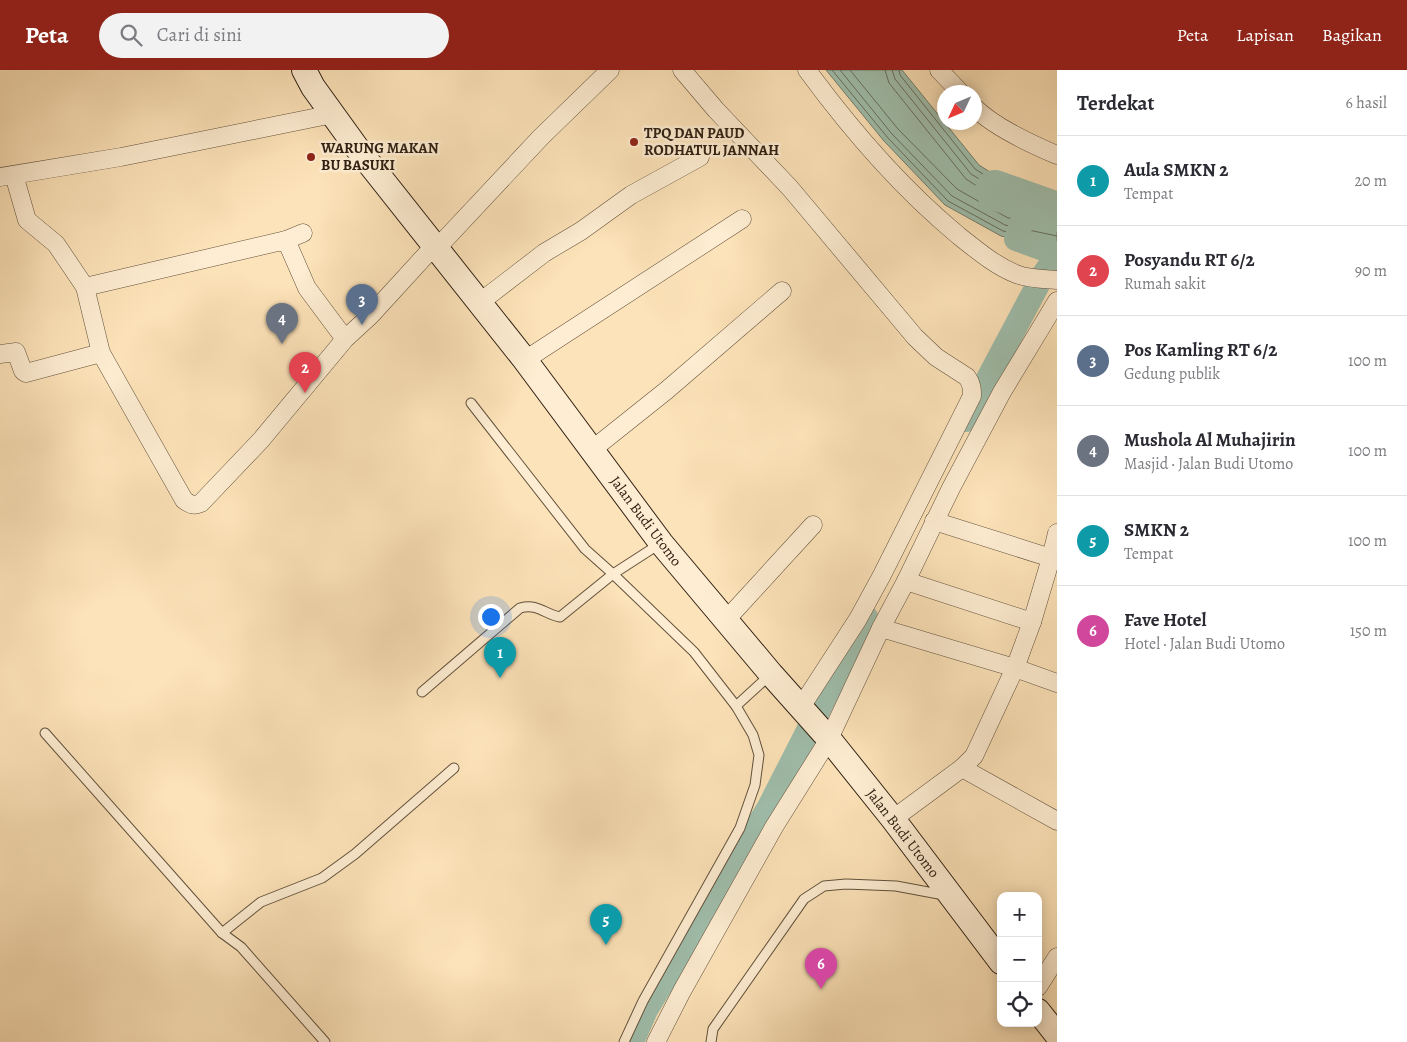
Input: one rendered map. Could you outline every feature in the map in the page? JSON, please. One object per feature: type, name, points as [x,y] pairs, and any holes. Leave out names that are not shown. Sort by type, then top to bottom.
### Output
[{"type":"main road","name":"Jalan Budi Utomo","points":[[304,70],[313,86],[357,148],[525,360],[661,543],[771,674],[826,735],[893,819],[997,957]]},
{"type":"main road","points":[[1042,1016],[1057,1035]]},
{"type":"street","points":[[333,114],[121,157],[7,176],[28,222],[56,244],[85,287],[101,353],[184,500],[190,505],[195,506],[201,503],[261,440],[345,339],[370,316],[541,137],[610,70]]},
{"type":"street","points":[[682,70],[716,110],[790,188],[915,338],[936,357],[967,377],[971,382],[972,396],[882,575],[804,710]]},
{"type":"street","points":[[807,70],[855,132],[922,204],[988,260],[1015,274],[1030,278],[1057,280]]},
{"type":"street","points":[[939,70],[953,85]]},
{"type":"street","points":[[982,114],[1030,143],[1057,155]]},
{"type":"street","points":[[479,303],[544,253],[581,231],[631,195],[700,157]]},
{"type":"street","points":[[525,360],[742,219]]},
{"type":"street","points":[[85,287],[286,240],[303,233]]},
{"type":"street","points":[[286,240],[307,288],[345,339]]},
{"type":"street","points":[[593,450],[667,390],[782,291]]},
{"type":"street","points":[[656,1042],[682,991],[826,735],[906,581],[934,521],[1002,392],[1057,300]]},
{"type":"street","points":[[0,354],[16,352],[23,371],[26,373],[101,353]]},
{"type":"street","points":[[934,521],[1054,559]]},
{"type":"street","points":[[726,620],[813,526]]},
{"type":"street","points":[[893,819],[962,768],[974,756],[1015,668],[1054,559],[1057,533]]},
{"type":"street","points":[[906,581],[1032,622]]},
{"type":"street","points":[[881,628],[1015,668],[1057,683]]},
{"type":"street","points":[[962,768],[1057,821]]},
{"type":"street","points":[[1042,982],[1057,957]]},
{"type":"lane","points":[[471,403],[585,549],[694,652],[736,706],[753,735],[759,755],[755,785],[740,828],[643,1001],[624,1042]]},
{"type":"lane","points":[[422,692],[520,608],[530,605],[543,610],[550,616],[560,618],[613,574],[661,543]]},
{"type":"lane","points":[[736,706],[771,674]]},
{"type":"lane","points":[[45,733],[222,933],[241,947],[325,1042]]},
{"type":"lane","points":[[222,933],[261,902],[322,878],[355,854],[454,768]]},
{"type":"lane","points":[[712,1042],[713,1029],[804,899],[824,886],[846,884],[896,886],[952,897]]},
{"type":"water","points":[[826,70],[902,70],[937,113],[937,130],[951,130],[979,165],[1057,215],[1057,247],[1001,236],[945,205],[884,141]]},
{"type":"waterway","points":[[995,190],[1057,212]]},
{"type":"waterway","points":[[1026,209],[1016,239],[1057,254]]},
{"type":"waterway","points":[[966,420],[1042,277],[1057,255]]},
{"type":"waterway","points":[[632,1042],[646,1010],[769,807],[866,617]]},
{"type":"place","name":"TPQ DAN PAUD RODHATUL JANNAH","points":[[634,142]]},
{"type":"place","name":"WARUNG MAKAN BU BASUKI","points":[[311,157]]},
{"type":"place","name":"Pos Kamling RT 6/2","points":[[362,325]]},
{"type":"place","name":"Mushola Al Muhajirin","points":[[282,344]]},
{"type":"place","name":"Posyandu RT 6/2","points":[[305,393]]},
{"type":"place","name":"Aula SMKN 2","points":[[500,678]]},
{"type":"place","name":"SMKN 2","points":[[606,945]]},
{"type":"place","name":"Fave Hotel","points":[[821,989]]}]
